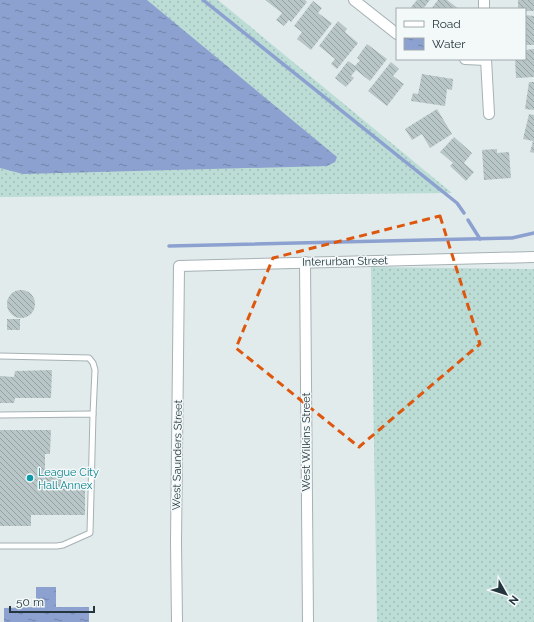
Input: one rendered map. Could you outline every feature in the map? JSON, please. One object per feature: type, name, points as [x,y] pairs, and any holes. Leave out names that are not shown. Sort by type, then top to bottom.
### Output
[{"type":"street","points":[[354,0],[396,33]]},
{"type":"street","points":[[486,60],[489,114]]},
{"type":"street","name":"Interurban Street","points":[[178,289],[179,266],[534,257]]},
{"type":"street","name":"West Wilkins Street","points":[[305,262],[308,622]]},
{"type":"street","name":"West Saunders Street","points":[[178,289],[176,542],[178,622]]},
{"type":"lane","points":[[0,356],[89,358],[93,363],[95,370],[90,533],[63,545],[0,546]]},
{"type":"lane","points":[[0,415],[93,414]]},
{"type":"highlighted area","points":[[440,216],[480,344],[359,447],[236,348],[273,258]]},
{"type":"green space","points":[[5,0],[218,0],[452,193],[0,197],[0,3]]},
{"type":"green space","points":[[371,267],[534,269],[534,622],[377,622]]},
{"type":"water","points":[[0,0],[147,0],[337,157],[335,162],[327,166],[23,174],[0,168]]},
{"type":"water","points":[[36,587],[56,587],[56,607],[89,607],[89,622],[4,622],[4,608],[36,607]]},
{"type":"building","points":[[265,0],[305,0],[307,2],[291,22],[289,20],[284,26],[276,20],[282,13]]},
{"type":"building","points":[[417,0],[430,0],[424,8],[411,7]]},
{"type":"building","points":[[438,0],[447,0],[458,8],[432,8]]},
{"type":"building","points":[[518,0],[534,0],[534,11],[526,11],[526,8],[518,8]]},
{"type":"building","points":[[313,1],[322,8],[318,13],[332,23],[311,50],[297,39],[302,32],[294,26]]},
{"type":"building","points":[[526,15],[534,16],[534,45],[526,45]]},
{"type":"building","points":[[338,21],[347,29],[345,32],[358,43],[337,69],[331,64],[335,59],[319,46]]},
{"type":"building","points":[[367,44],[387,59],[370,81],[356,70],[351,76],[354,78],[346,87],[335,78],[348,61],[355,66],[360,60],[357,58]]},
{"type":"building","points":[[534,49],[534,77],[516,78],[515,60],[526,60],[526,50]]},
{"type":"building","points":[[391,62],[399,69],[393,76],[404,84],[387,106],[368,91]]},
{"type":"building","points":[[422,74],[453,79],[452,90],[447,89],[445,106],[411,101],[413,93],[418,94]]},
{"type":"building","points":[[529,82],[534,82],[534,110],[525,109]]},
{"type":"building","points":[[437,109],[452,134],[430,148],[422,134],[412,140],[405,129]]},
{"type":"building","points":[[529,114],[534,115],[534,153],[530,152],[533,141],[523,139]]},
{"type":"building","points":[[454,137],[472,153],[464,163],[474,172],[466,181],[450,166],[453,163],[440,152]]},
{"type":"building","points":[[497,149],[497,153],[509,152],[511,178],[484,180],[482,150]]},
{"type":"building","points":[[21,290],[31,294],[35,304],[31,314],[21,318],[11,314],[7,304],[11,294]]},
{"type":"building","points":[[7,319],[20,319],[20,330],[7,330]]},
{"type":"building","points":[[52,370],[51,398],[15,398],[14,403],[0,403],[0,376],[14,377],[15,371]]},
{"type":"building","name":"League City Hall Annex","points":[[0,430],[51,430],[50,454],[45,454],[45,472],[61,472],[61,485],[85,485],[85,515],[31,515],[31,526],[0,526]]},
{"type":"waterway","points":[[203,0],[457,203],[464,213]]},
{"type":"waterway","points":[[468,220],[480,239]]},
{"type":"waterway","points":[[169,246],[512,238],[534,233]]},
{"type":"place","name":"League City Hall Annex","points":[[30,478]]}]
